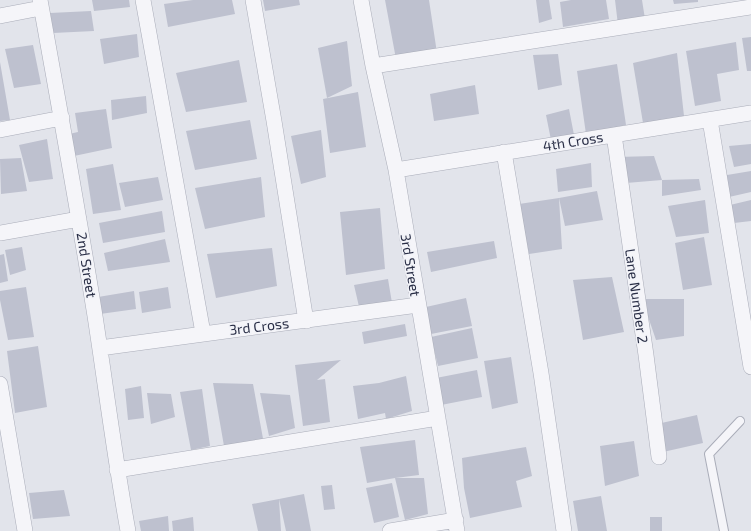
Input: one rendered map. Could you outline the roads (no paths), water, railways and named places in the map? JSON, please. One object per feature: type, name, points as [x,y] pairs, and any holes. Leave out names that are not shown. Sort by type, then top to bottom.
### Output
[{"type":"street","points":[[143,0],[203,333]]},
{"type":"street","points":[[253,0],[306,321]]},
{"type":"street","name":"3rd Street","points":[[361,0],[373,66],[396,170],[456,526]]},
{"type":"street","points":[[0,16],[41,4]]},
{"type":"street","name":"2nd Street","points":[[41,4],[80,219],[117,470],[128,531]]},
{"type":"street","points":[[373,66],[751,7]]},
{"type":"street","name":"4th Cross","points":[[396,170],[751,113]]},
{"type":"street","points":[[0,130],[62,118]]},
{"type":"street","points":[[710,120],[751,367]]},
{"type":"street","name":"Lane Number 2","points":[[614,135],[646,355],[659,457]]},
{"type":"street","points":[[504,152],[564,531]]},
{"type":"street","points":[[0,233],[80,219]]},
{"type":"street","name":"3rd Cross","points":[[100,348],[418,305]]},
{"type":"street","points":[[0,384],[25,531]]},
{"type":"street","points":[[117,470],[438,418]]},
{"type":"street","points":[[390,531],[456,526]]},
{"type":"lane","points":[[724,531],[709,454],[740,421]]}]
